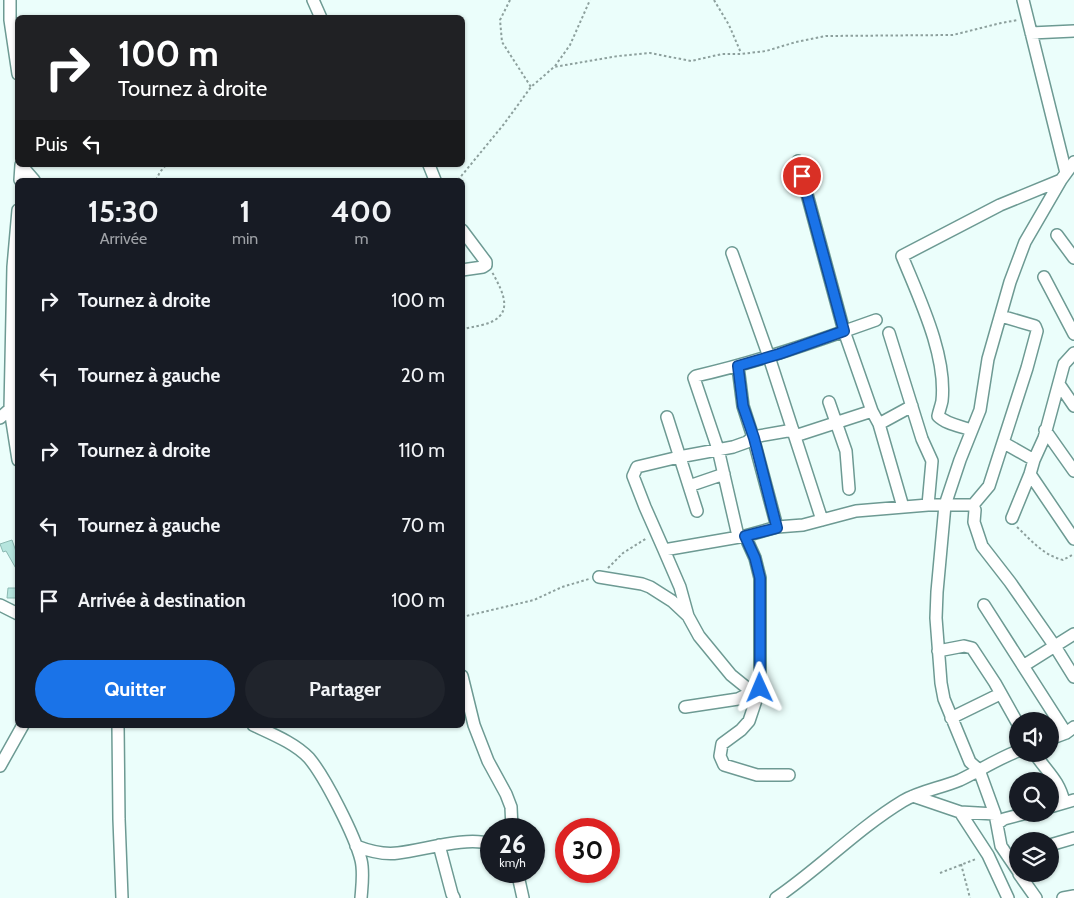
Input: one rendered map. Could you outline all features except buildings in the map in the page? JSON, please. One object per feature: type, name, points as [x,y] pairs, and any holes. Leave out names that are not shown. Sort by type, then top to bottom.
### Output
[{"type":"street","points":[[10,0],[9,22],[15,57]]},
{"type":"street","points":[[313,0],[320,15]]},
{"type":"street","points":[[1024,0],[1064,177]]},
{"type":"street","points":[[1031,33],[1074,30]]},
{"type":"street","points":[[798,161],[844,331],[872,411],[879,424],[903,507]]},
{"type":"street","points":[[1009,852],[1001,846],[996,819],[979,770],[970,762],[944,699],[936,618],[945,505],[971,430],[980,410],[988,359],[1010,282],[1026,242],[1074,162]]},
{"type":"street","points":[[23,167],[32,178]]},
{"type":"street","points":[[971,430],[938,416],[942,401],[940,366],[934,339],[902,256],[1000,205],[1064,177]]},
{"type":"street","points":[[465,234],[486,262],[486,265],[483,267],[465,270]]},
{"type":"street","points":[[1057,236],[1074,258]]},
{"type":"street","points":[[15,245],[10,410],[15,431]]},
{"type":"street","points":[[732,253],[769,357],[822,520]]},
{"type":"street","points":[[1044,276],[1074,334]]},
{"type":"street","points":[[1001,316],[1035,326],[1036,331],[1004,443],[989,486],[973,505],[976,531],[982,546],[1055,646],[1074,677]]},
{"type":"street","points":[[789,775],[757,774],[724,765],[720,756],[722,744],[750,721],[756,690],[760,578],[755,558],[742,536],[718,449],[694,378],[769,357],[876,320]]},
{"type":"street","points":[[889,333],[922,439],[932,461],[928,506]]},
{"type":"street","points":[[1012,518],[1046,430],[1064,364],[1074,353]]},
{"type":"street","points":[[738,366],[743,406],[754,438],[777,528]]},
{"type":"street","points":[[1059,384],[1074,406]]},
{"type":"street","points":[[829,402],[846,451],[848,489]]},
{"type":"street","points":[[879,424],[912,406]]},
{"type":"street","points":[[0,418],[10,410]]},
{"type":"street","points":[[756,690],[731,675],[700,636],[688,616],[680,587],[633,476],[634,472],[636,468],[679,457],[733,447],[754,438],[794,433],[836,423],[872,411]]},
{"type":"street","points":[[668,416],[697,511]]},
{"type":"street","points":[[1046,430],[1074,471]]},
{"type":"street","points":[[1004,443],[1034,460]]},
{"type":"street","points":[[689,486],[724,474]]},
{"type":"street","points":[[1030,474],[1074,539]]},
{"type":"street","points":[[664,550],[777,528],[803,525],[856,511],[903,507],[973,505]]},
{"type":"street","points":[[600,577],[650,587],[672,601],[688,616]]},
{"type":"street","points":[[0,605],[15,612]]},
{"type":"street","points":[[984,606],[1023,666],[1070,730]]},
{"type":"street","points":[[1023,666],[1074,634]]},
{"type":"street","points":[[938,651],[964,646],[972,648],[1011,712]]},
{"type":"street","points":[[465,688],[474,725],[488,761],[506,794],[511,807],[512,818]]},
{"type":"street","points":[[686,706],[738,699],[756,690]]},
{"type":"street","points":[[951,718],[1000,694]]},
{"type":"street","points":[[0,766],[21,728]]},
{"type":"street","points":[[118,728],[118,819],[122,898]]},
{"type":"street","points":[[259,728],[295,747],[308,758],[321,776],[356,846],[363,872],[361,898]]},
{"type":"street","points":[[776,898],[903,801],[961,779],[1009,754]]},
{"type":"street","points":[[1040,762],[1045,770],[1055,778],[1069,801]]},
{"type":"street","points":[[913,796],[960,812],[996,819],[1009,818]]},
{"type":"street","points":[[960,812],[988,855],[1008,898]]},
{"type":"street","points":[[1059,843],[1074,838]]},
{"type":"street","points":[[356,846],[372,852],[397,854],[439,845],[480,841]]},
{"type":"street","points":[[439,845],[454,898]]},
{"type":"street","points":[[1025,882],[1036,898]]},
{"type":"street","points":[[520,883],[524,898]]},
{"type":"street","points":[[1063,898],[1074,896]]},
{"type":"path","points":[[510,0],[500,20],[502,42],[532,87]]},
{"type":"path","points":[[460,178],[532,87],[554,67],[570,45],[590,0]]},
{"type":"path","points":[[714,0],[729,25],[742,54]]},
{"type":"path","points":[[554,67],[618,56],[650,53],[691,61],[722,54],[766,51],[826,36],[953,35],[1001,23],[1028,19]]},
{"type":"path","points":[[157,178],[165,167]]},
{"type":"path","points":[[465,329],[500,318],[505,308],[499,284],[486,262]]},
{"type":"path","points":[[1012,518],[1016,526],[1043,552],[1063,560],[1074,554]]},
{"type":"path","points":[[465,616],[534,600],[562,587],[600,577],[624,553],[656,533]]},
{"type":"path","points":[[940,873],[988,855]]},
{"type":"path","points":[[962,864],[970,898]]},
{"type":"route","points":[[760,688],[760,578],[755,558],[745,536],[777,528],[754,438],[743,406],[738,366],[844,331],[802,176]]}]
